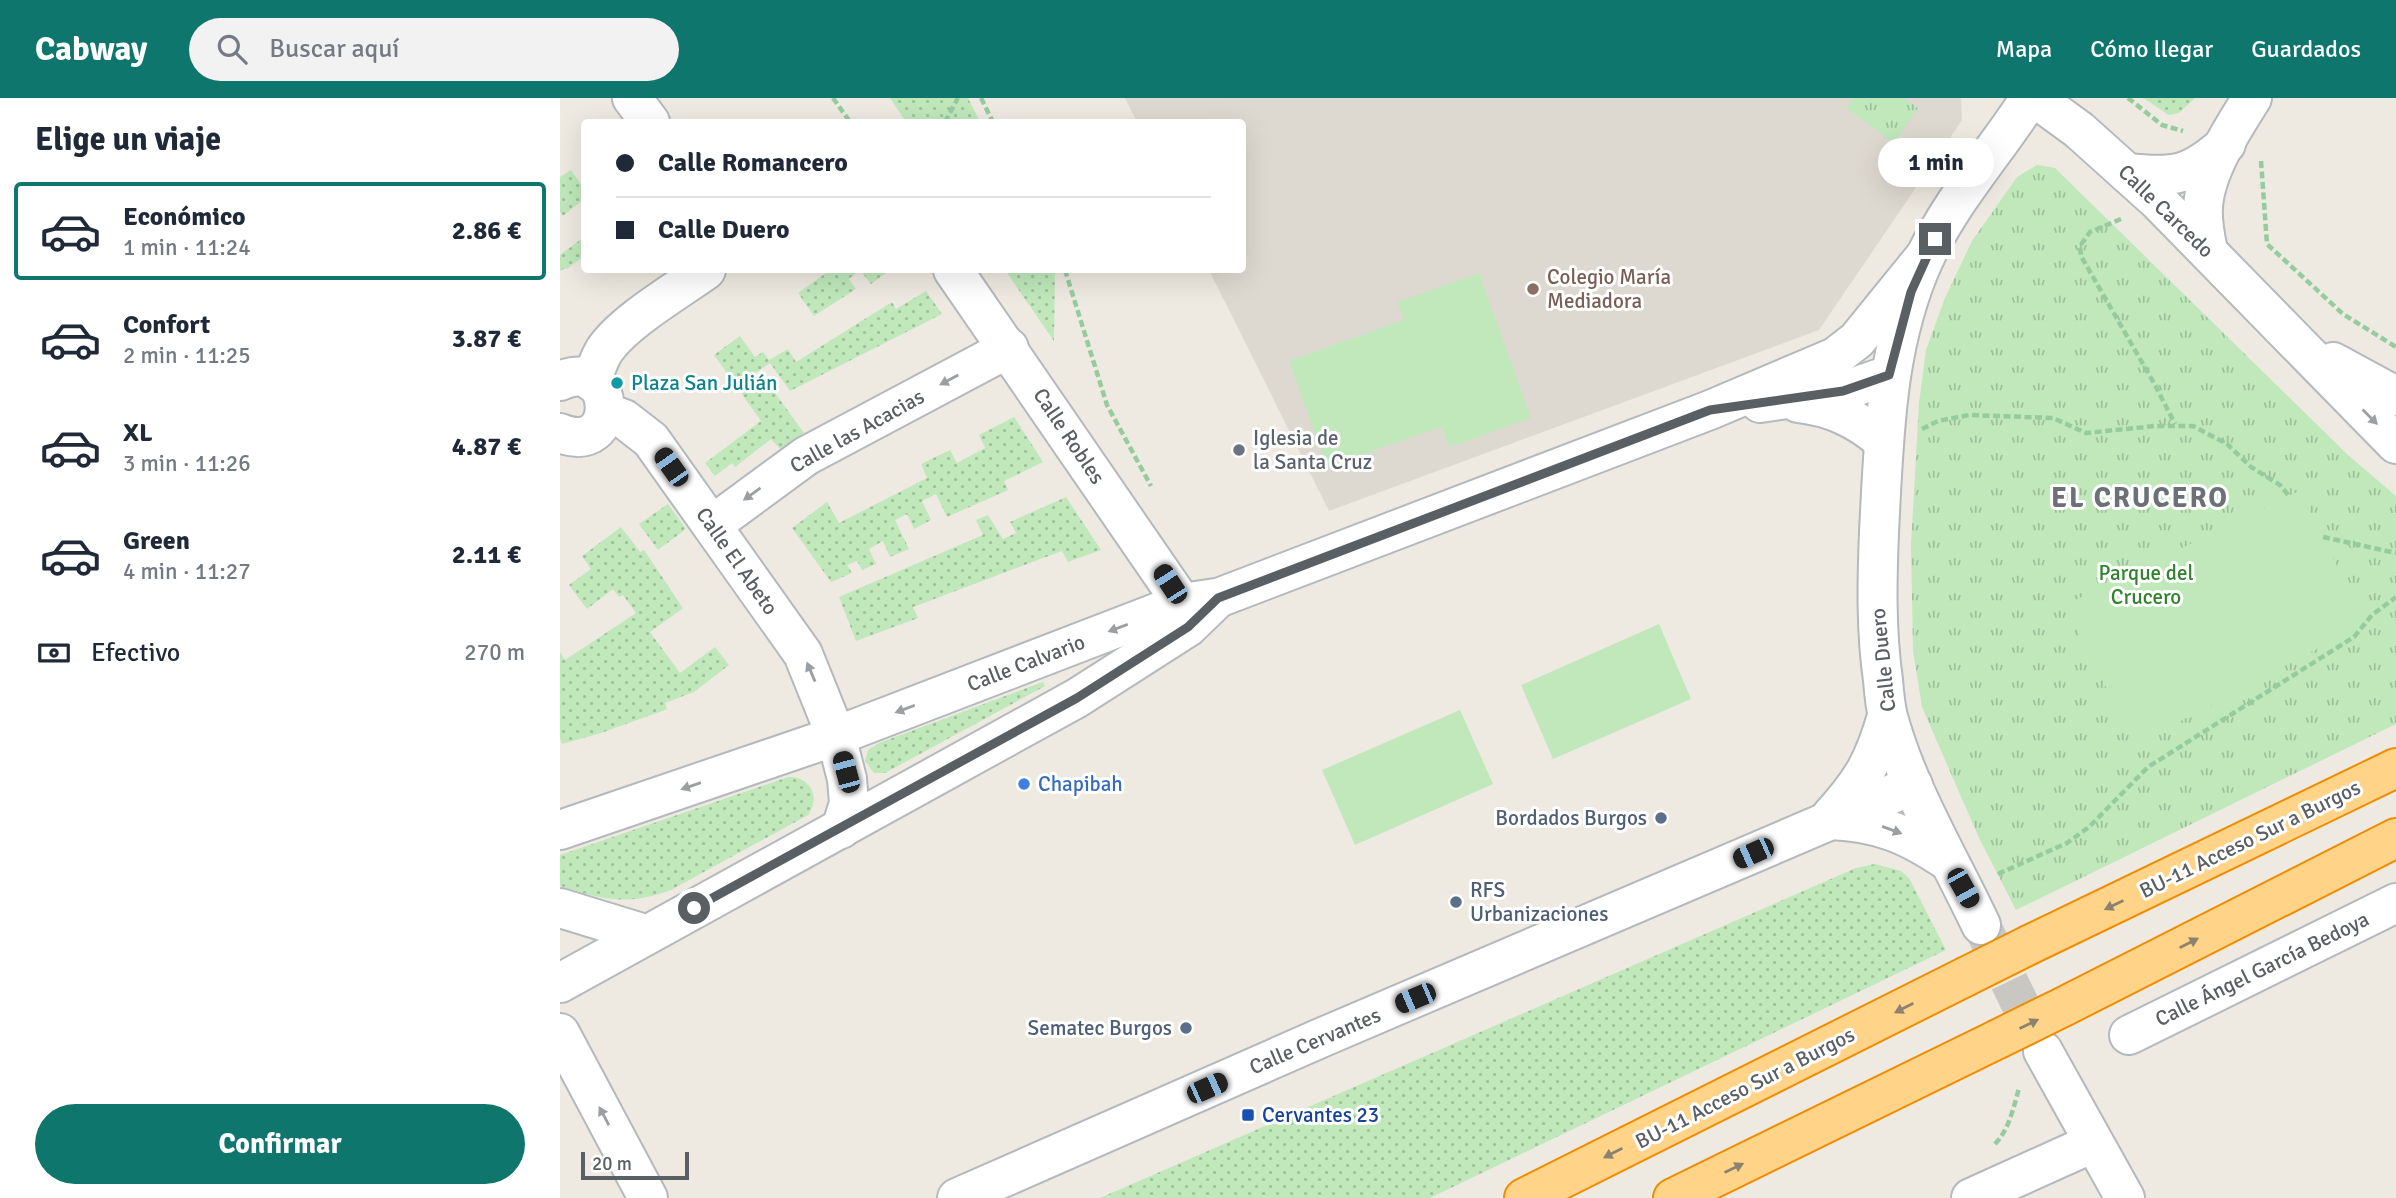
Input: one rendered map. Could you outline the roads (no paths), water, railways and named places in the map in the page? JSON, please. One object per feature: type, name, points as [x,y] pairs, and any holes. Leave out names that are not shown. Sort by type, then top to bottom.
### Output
[{"type":"highway","name":"BU-11 Acceso Sur a Burgos","points":[[1524,1198],[2029,945],[2396,768]]},
{"type":"highway","points":[[1673,1198],[1996,1041],[2396,838]]},
{"type":"street","points":[[632,98],[648,119]]},
{"type":"street","name":"Calle Carcedo","points":[[2033,98],[2079,130],[2127,173],[2208,251],[2396,444]]},
{"type":"street","name":"Calle Duero","points":[[1981,925],[1913,785],[1888,716],[1877,611],[1899,436],[1889,375],[1902,320],[1926,255],[1988,157],[2033,98]]},
{"type":"street","points":[[2208,251],[2202,209],[2205,191],[2232,129],[2252,98]]},
{"type":"street","points":[[2127,173],[2162,176],[2189,172],[2205,163],[2226,144]]},
{"type":"street","points":[[1710,410],[1835,357],[1857,340],[1926,255]]},
{"type":"street","points":[[560,433],[578,437],[587,435],[602,422],[586,392],[604,350],[632,323],[702,273]]},
{"type":"street","name":"Calle Robles","points":[[955,273],[1200,601]]},
{"type":"street","name":"Calle Carcedo","points":[[2286,334],[2349,372],[2396,396]]},
{"type":"street","name":"Calle las Acacias","points":[[712,525],[806,456],[1009,348]]},
{"type":"street","points":[[1835,357],[1867,361],[1889,375]]},
{"type":"street","points":[[1710,410],[1843,391],[1889,375]]},
{"type":"street","name":"Calle El Abeto","points":[[586,392],[651,440],[803,654],[836,736]]},
{"type":"street","points":[[1775,402],[1801,403],[1829,409],[1899,436]]},
{"type":"street","name":"Calle Calvario","points":[[560,830],[836,736],[1710,410]]},
{"type":"street","points":[[560,983],[1077,698],[1188,627],[1200,601]]},
{"type":"street","name":"Calle Cervantes","points":[[1829,820],[1865,775],[1876,754],[1888,716]]},
{"type":"street","points":[[836,736],[847,779],[849,803],[841,828]]},
{"type":"street","name":"Calle Cervantes","points":[[957,1198],[1323,1037],[1913,785]]},
{"type":"street","name":"Calle Cervantes","points":[[1829,820],[1857,821],[1899,832],[1949,862]]},
{"type":"street","name":"Calle Ángel García Bedoya","points":[[2129,1035],[2396,902]]},
{"type":"street","points":[[560,908],[645,934]]},
{"type":"street","points":[[560,1033],[648,1198]]},
{"type":"street","points":[[2031,1064],[2093,1143],[2125,1198]]},
{"type":"street","points":[[1971,1198],[2093,1143]]},
{"type":"tunnel","points":[[1984,930],[2043,1051]]},
{"type":"place","name":"Colegio María Mediadora","points":[[1533,289]]},
{"type":"place","name":"Plaza San Julián","points":[[617,383]]},
{"type":"place","name":"Iglesia de la Santa Cruz","points":[[1239,450]]},
{"type":"place","name":"Chapibah","points":[[1024,784]]},
{"type":"place","name":"Bordados Burgos","points":[[1661,818]]},
{"type":"place","name":"RFS Urbanizaciones","points":[[1456,902]]},
{"type":"place","name":"Sematec Burgos","points":[[1186,1028]]},
{"type":"place","name":"Cervantes 23","points":[[1248,1115]]},
{"type":"district","name":"EL CRUCERO","points":[[2140,497]]},
{"type":"park label","name":"Parque del Crucero","points":[[2146,585]]}]
